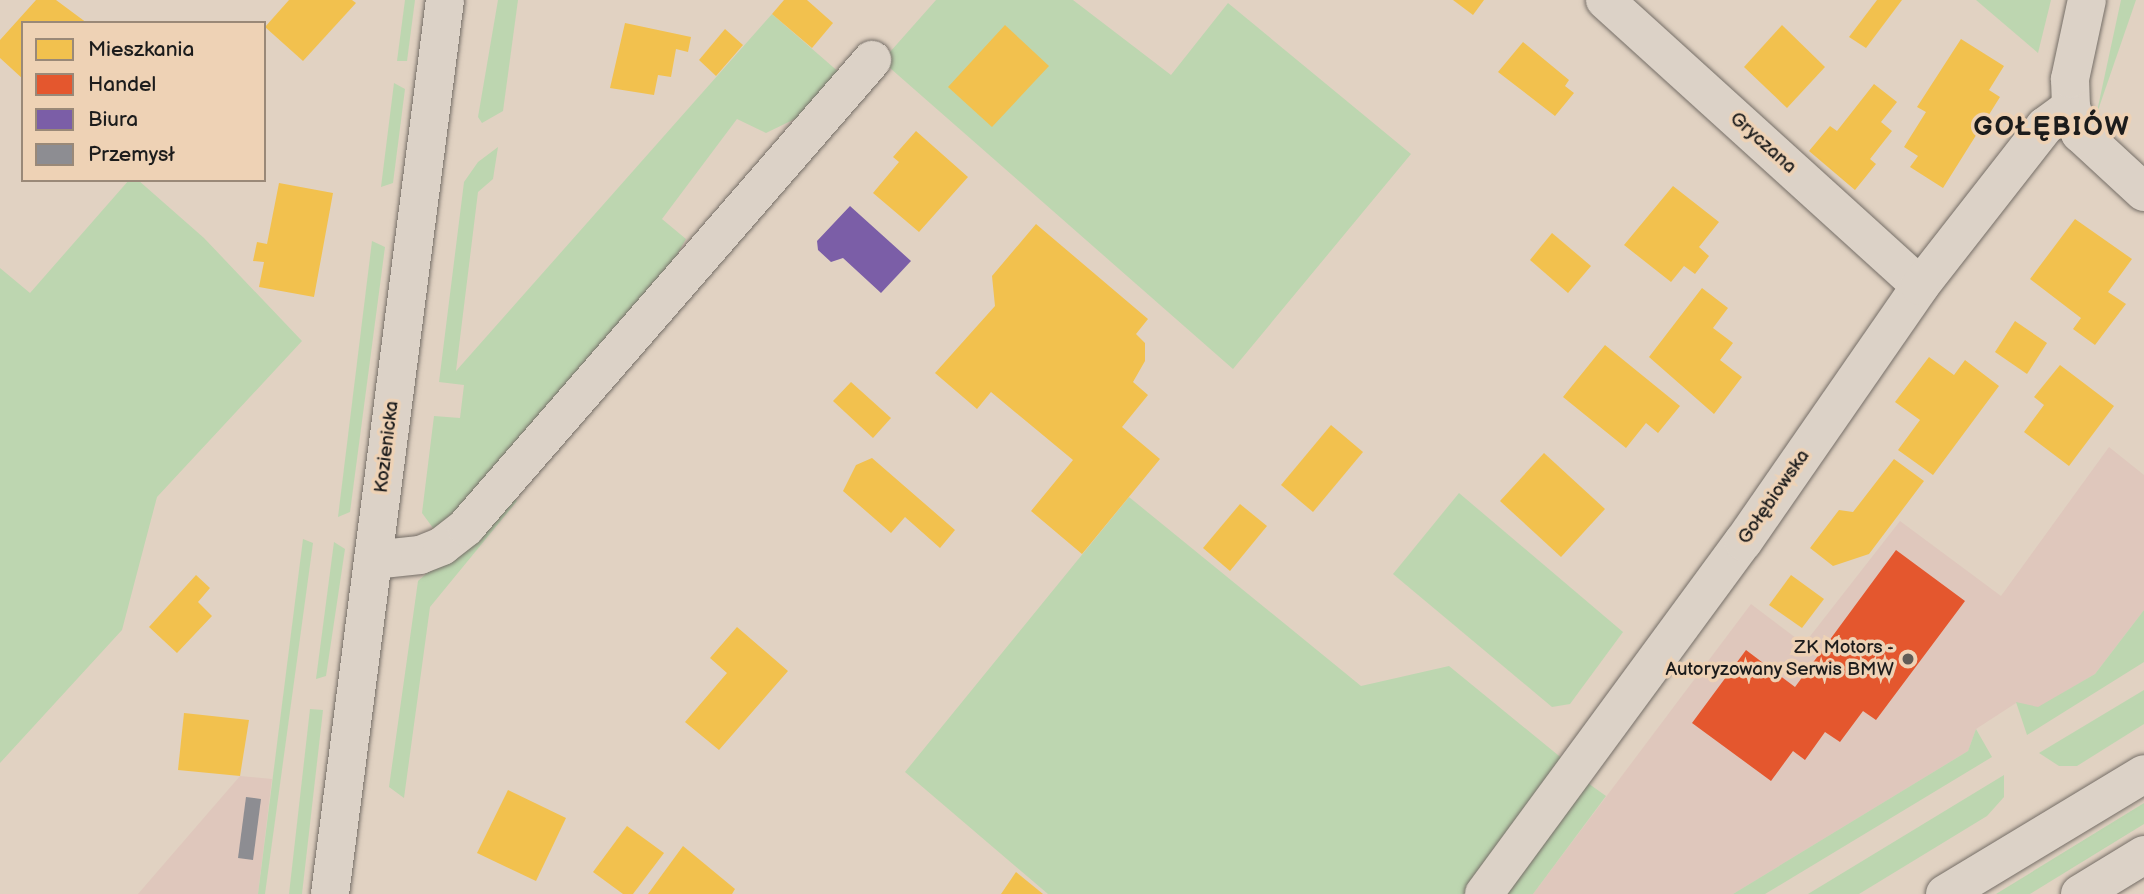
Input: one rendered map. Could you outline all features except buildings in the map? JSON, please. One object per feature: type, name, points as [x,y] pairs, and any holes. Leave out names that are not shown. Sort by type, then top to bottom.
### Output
[{"type":"street","name":"Kozienicka","points":[[330,894],[445,0]]},
{"type":"street","name":"Gryczana","points":[[1605,0],[1920,286]]},
{"type":"street","points":[[2087,0],[2070,79],[2071,107],[2080,133],[2144,192]]},
{"type":"street","points":[[373,560],[420,555],[442,546],[466,527],[872,60]]},
{"type":"street","name":"Gołębiowska","points":[[1484,894],[1735,552],[1920,286],[2045,127],[2071,107]]},
{"type":"street","points":[[1945,894],[2144,774]]},
{"type":"street","points":[[2080,894],[2144,855]]},
{"type":"shaded area","name":"ZK Motors - Autoryzowany Serwis BMW","points":[[2109,447],[2144,475],[2144,610],[2095,674],[2038,708],[2016,703],[1976,729],[1968,751],[1733,894],[1533,894],[1751,604],[1804,644],[1900,521],[2001,596]]},
{"type":"shaded area","points":[[240,776],[272,779],[258,894],[138,894]]},
{"type":"green space","points":[[405,0],[415,0],[407,61],[397,61]]},
{"type":"green space","points":[[498,0],[518,0],[503,111],[482,123],[478,117]]},
{"type":"green space","points":[[936,0],[1073,0],[1171,75],[1228,3],[1411,154],[1233,369],[882,61]]},
{"type":"green space","points":[[1976,0],[2051,0],[2038,53]]},
{"type":"green space","points":[[2121,0],[2136,0],[2096,116]]},
{"type":"green space","points":[[772,14],[841,74],[801,116],[766,133],[737,119],[662,219],[686,239],[666,274],[446,530],[433,528],[422,513],[434,416],[460,418],[464,385],[439,382],[464,182],[478,162],[498,147],[493,179],[478,192],[456,371]]},
{"type":"green space","points":[[394,83],[405,89],[393,183],[381,187]]},
{"type":"green space","points":[[127,182],[140,182],[204,238],[302,341],[157,497],[122,630],[0,763],[0,268],[30,293]]},
{"type":"green space","points":[[372,241],[385,247],[350,512],[338,517]]},
{"type":"green space","points":[[1459,493],[1623,632],[1570,704],[1552,707],[1393,574]]},
{"type":"green space","points":[[513,497],[517,501],[430,607],[404,798],[389,787],[418,581]]},
{"type":"green space","points":[[1129,497],[1361,686],[1449,666],[1564,760],[1465,894],[1048,894],[905,772]]},
{"type":"green space","points":[[303,539],[313,543],[265,894],[258,894]]},
{"type":"green space","points":[[334,542],[345,549],[326,676],[316,679]]},
{"type":"green space","points":[[2144,610],[2144,662],[2027,735],[2016,702],[2038,707],[2095,674]]},
{"type":"green space","points":[[2144,690],[2144,724],[2077,766],[2059,766],[2039,753]]},
{"type":"green space","points":[[310,709],[323,710],[302,894],[289,894]]},
{"type":"green space","points":[[1976,729],[1992,757],[1765,894],[1733,894],[1968,751]]},
{"type":"green space","points":[[2004,775],[2004,797],[1987,816],[1859,894],[1808,894]]},
{"type":"green space","points":[[1585,781],[1606,796],[1533,894],[1501,894]]},
{"type":"green space","points":[[2144,803],[2144,824],[2030,894],[1996,894]]},
{"type":"place","name":"ZK Motors - Autoryzowany Serwis BMW","points":[[1908,659]]},
{"type":"district","name":"GOŁĘBIÓW","points":[[2052,128]]}]
